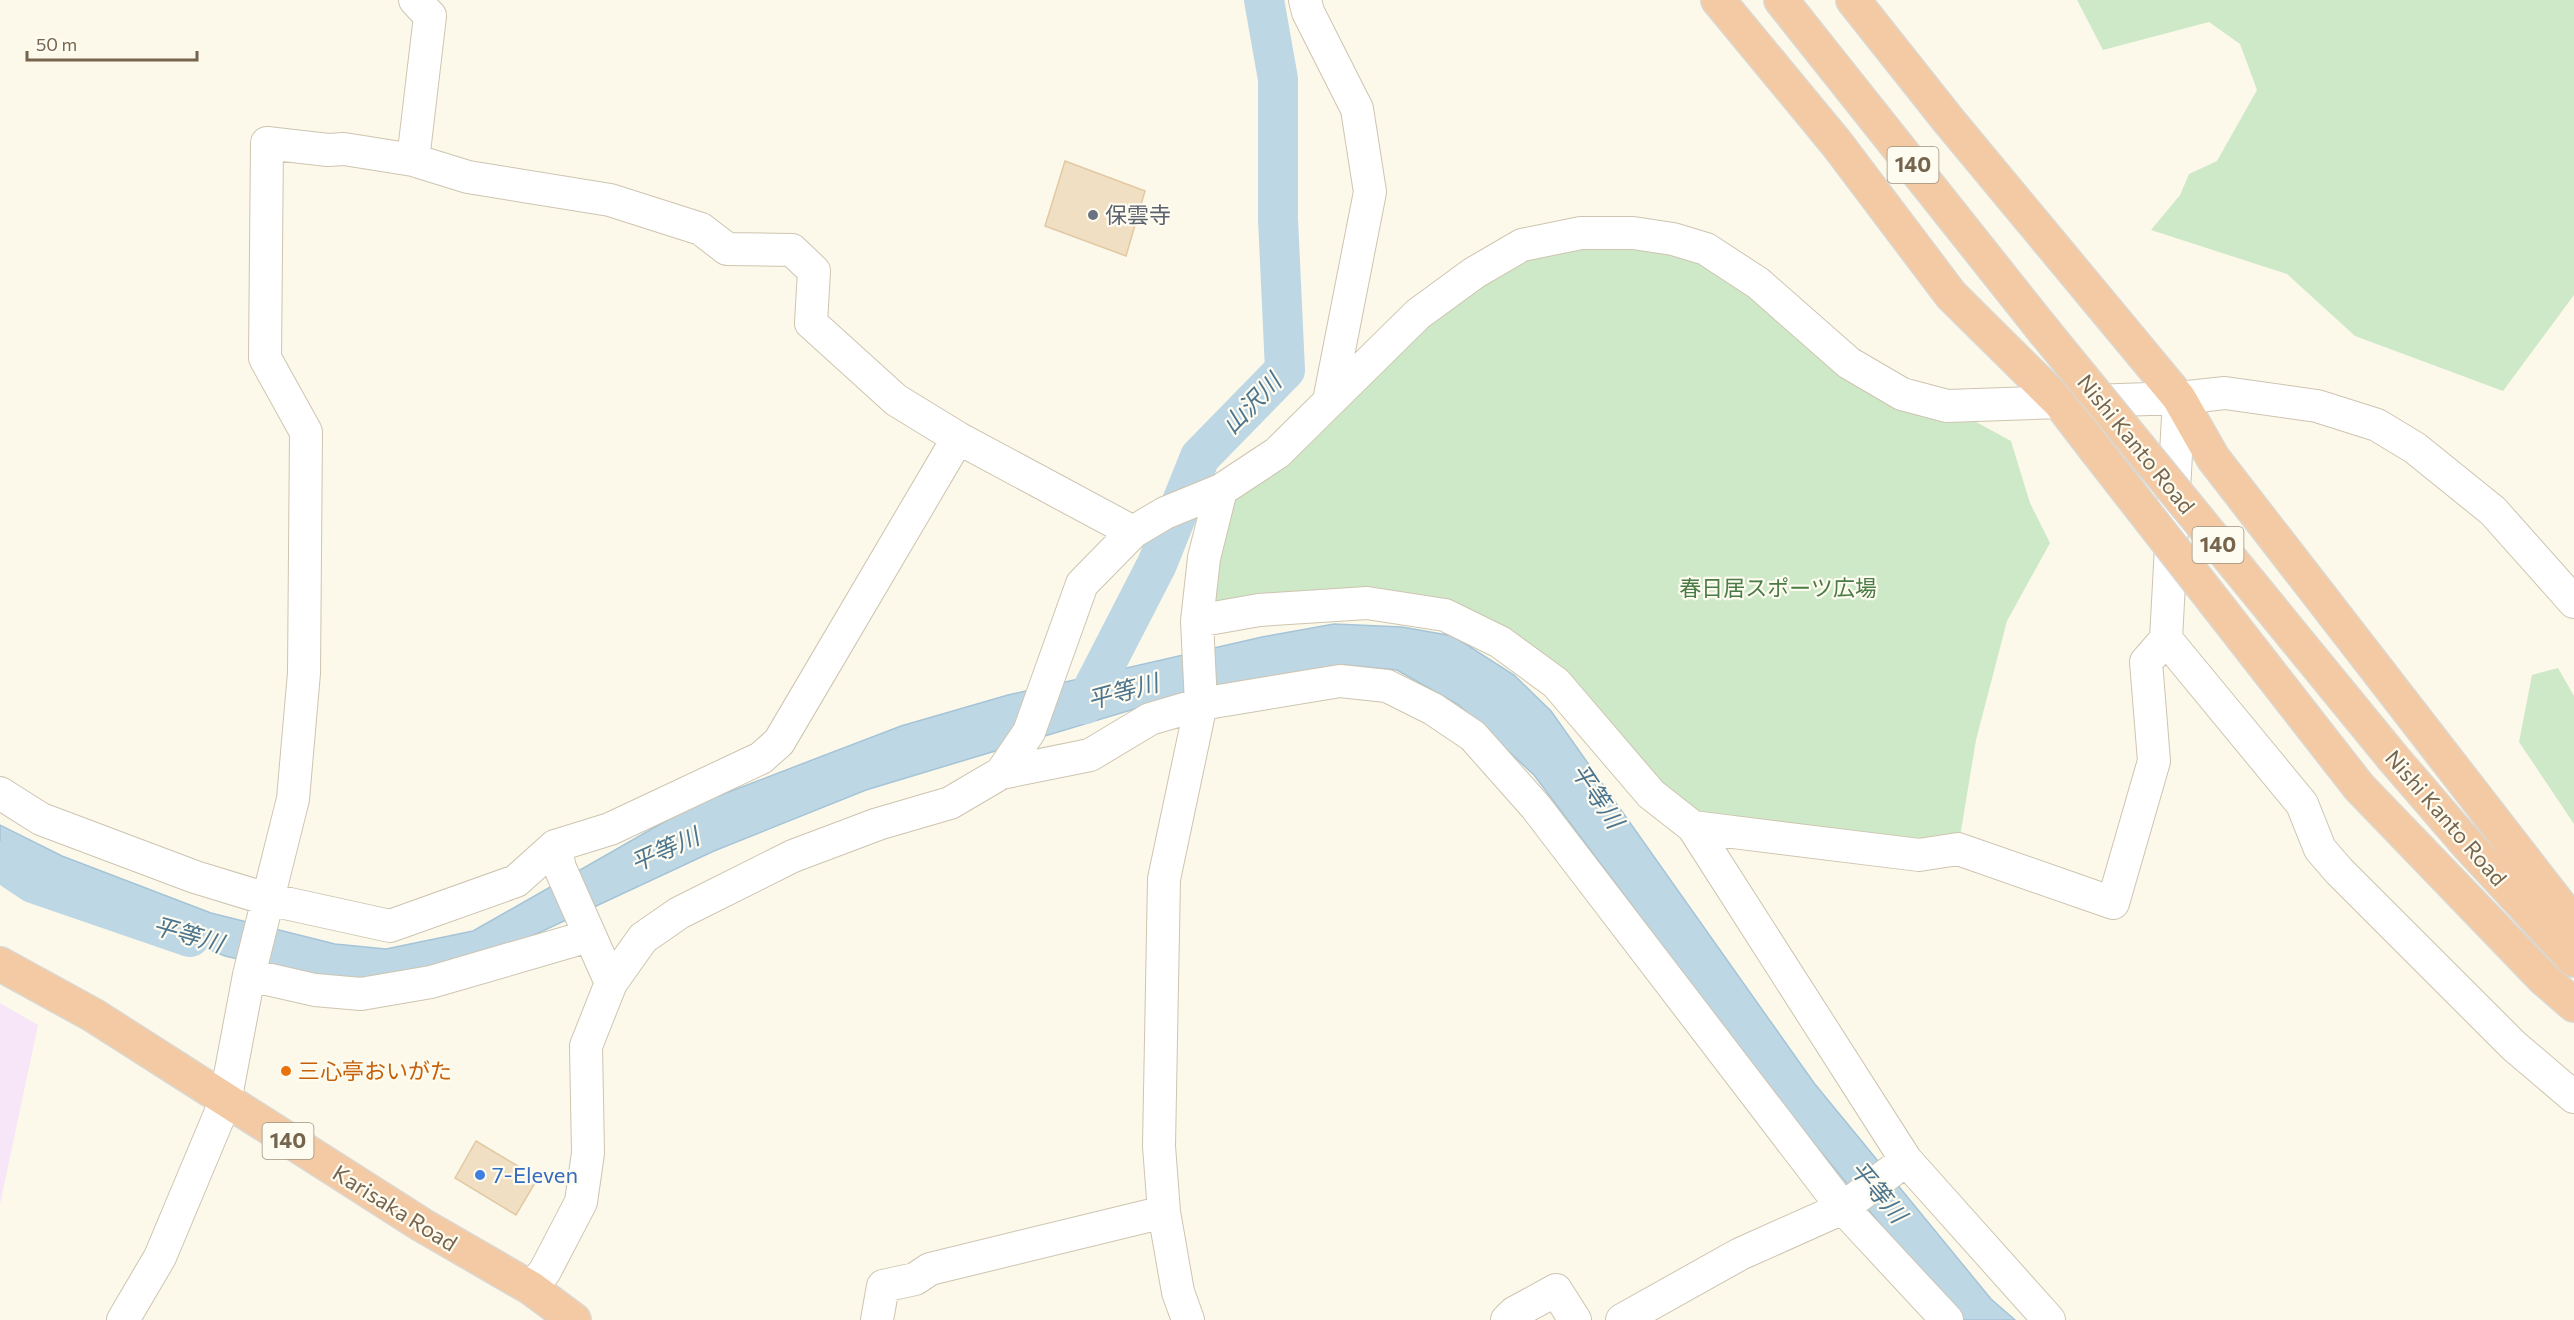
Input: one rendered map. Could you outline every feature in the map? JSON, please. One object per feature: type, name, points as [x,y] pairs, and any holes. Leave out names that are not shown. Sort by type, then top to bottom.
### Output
[{"type":"highway","points":[[1718,0],[1837,144],[1951,296],[2060,403],[2359,787],[2544,980],[2574,1005]]},
{"type":"highway","name":"Nishi Kanto Road","points":[[1781,0],[2044,331],[2393,758],[2468,845],[2574,960]]},
{"type":"highway","points":[[1853,0],[1948,121],[2179,398],[2214,458],[2574,924]]},
{"type":"highway","name":"Karisaka Road","points":[[0,964],[93,1015],[225,1102],[422,1225],[531,1288],[574,1320]]},
{"type":"street","points":[[413,160],[430,16],[415,0]]},
{"type":"street","points":[[1305,0],[1308,12],[1357,109],[1370,192],[1329,401]]},
{"type":"street","points":[[123,1320],[160,1257],[225,1102],[249,975],[293,799],[302,696],[306,432],[265,358],[267,143],[328,150],[344,149],[413,160],[468,177],[610,200],[701,229],[727,249],[792,250],[814,271],[811,323],[896,400],[957,438],[1133,532]]},
{"type":"street","points":[[1001,773],[1029,732],[1082,584],[1133,532],[1165,513],[1215,493],[1277,453],[1418,314],[1474,273],[1522,245],[1581,233],[1632,232],[1673,239],[1706,249],[1758,283],[1849,363],[1902,394],[1947,406],[2179,398],[2225,393],[2317,406],[2377,425],[2415,448],[2493,511],[2574,602]]},
{"type":"street","points":[[1693,827],[1919,855],[1958,849],[2113,903],[2154,761],[2146,662],[2166,639],[2179,398]]},
{"type":"street","points":[[0,793],[41,819],[195,877],[267,899],[390,926],[516,881],[619,825],[761,758],[779,742],[957,438]]},
{"type":"street","points":[[1188,1320],[1178,1292],[1164,1212],[1160,1124],[1164,879],[1201,704],[1197,621],[1204,558],[1215,493]]},
{"type":"street","points":[[1197,621],[1259,610],[1368,603],[1446,615],[1500,642],[1556,683],[1651,794],[1693,827],[1906,1160],[2049,1320]]},
{"type":"street","points":[[2166,639],[2302,804],[2320,849],[2339,871],[2514,1046],[2574,1097]]},
{"type":"street","points":[[531,1288],[545,1271],[582,1202],[588,1153],[586,1046],[611,983],[643,938],[679,913],[793,856],[878,824],[950,803],[1001,773],[1090,755],[1150,719],[1201,704],[1340,681],[1387,686],[1433,709],[1473,736],[1536,807],[1843,1208],[1947,1320]]},
{"type":"street","points":[[557,857],[611,983]]},
{"type":"street","points":[[249,975],[315,990],[361,994],[431,982],[587,930]]},
{"type":"street","points":[[1622,1320],[1740,1254],[1843,1208],[1906,1160]]},
{"type":"street","points":[[876,1320],[883,1286],[915,1279],[930,1269],[1164,1212]]},
{"type":"street","points":[[1507,1320],[1514,1313],[1556,1290],[1575,1320]]},
{"type":"shaded area","points":[[0,1003],[38,1025],[0,1204]]},
{"type":"green space","points":[[2077,0],[2574,0],[2574,295],[2503,391],[2355,336],[2287,274],[2151,230],[2180,195],[2189,174],[2217,161],[2257,90],[2240,44],[2209,22],[2103,50]]},
{"type":"green space","name":"春日居スポーツ広場","points":[[1673,239],[1849,363],[1947,406],[2011,441],[2030,503],[2050,543],[2007,621],[1976,740],[1958,849],[1693,827],[1556,683],[1445,615],[1197,621],[1221,490],[1522,245]]},
{"type":"green space","points":[[2558,668],[2574,696],[2574,824],[2519,742],[2532,675]]},
{"type":"water","points":[[1334,624],[1402,627],[1453,636],[1514,675],[1551,711],[1814,1083],[1991,1299],[2015,1320],[1959,1320],[1775,1096],[1534,775],[1459,705],[1397,670],[1345,665],[1174,697],[866,790],[714,851],[476,962],[396,980],[333,981],[225,956],[40,880],[0,859],[0,825],[62,856],[211,913],[335,944],[386,949],[473,931],[692,806],[901,726],[1008,695],[1262,637]]},
{"type":"building","points":[[1065,161],[1145,191],[1126,256],[1045,226]]},
{"type":"building","points":[[476,1141],[538,1178],[516,1215],[455,1178]]},
{"type":"waterway","name":"山沢川","points":[[1085,704],[1157,564],[1200,457],[1285,370],[1278,219],[1278,79],[1264,0]]},
{"type":"waterway","name":"平等川","points":[[0,861],[33,883],[190,937]]},
{"type":"place","name":"保雲寺","points":[[1093,215]]},
{"type":"place","name":"三心亭おいがた","points":[[286,1071]]},
{"type":"place","name":"7-Eleven","points":[[480,1175]]}]
